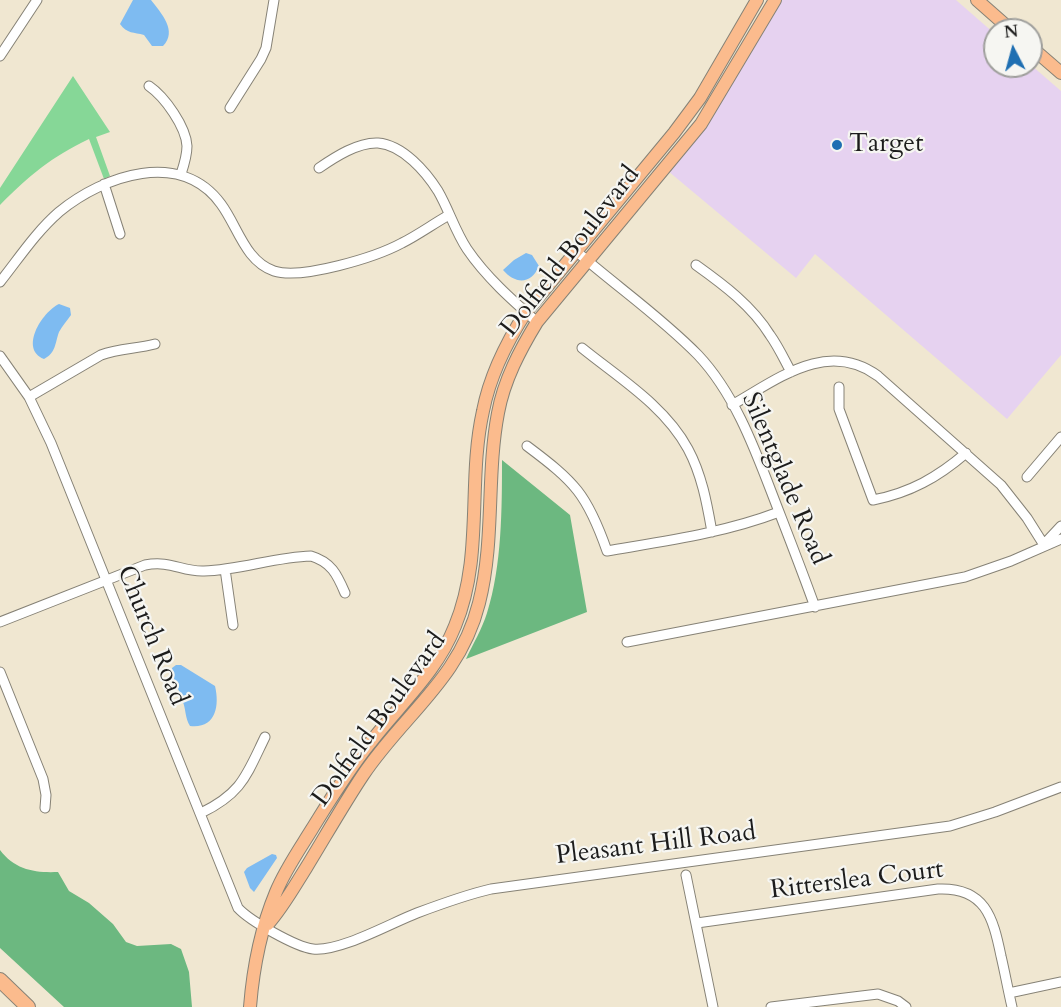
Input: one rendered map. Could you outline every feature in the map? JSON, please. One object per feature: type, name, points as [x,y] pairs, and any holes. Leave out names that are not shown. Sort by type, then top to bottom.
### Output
[{"type":"highway","points":[[0,980],[28,1007]]},
{"type":"main road","name":"Dolfield Boulevard","points":[[250,1007],[252,980],[265,927],[276,892],[285,873],[336,790],[371,741],[426,677],[448,643],[456,624],[470,574],[478,439],[482,412],[500,357],[526,312],[674,133],[700,98],[757,0]]},
{"type":"main road","name":"Dolfield Boulevard","points":[[265,927],[288,897],[365,773],[437,687],[469,632],[479,606],[485,576],[489,543],[493,442],[498,413],[513,366],[537,322],[701,124],[775,0]]},
{"type":"main road","points":[[977,0],[997,18]]},
{"type":"main road","points":[[1043,57],[1061,73]]},
{"type":"street","points":[[0,56],[37,0]]},
{"type":"street","points":[[230,108],[266,48],[274,0]]},
{"type":"street","points":[[149,86],[165,100],[186,138],[186,156],[181,174]]},
{"type":"street","points":[[319,168],[342,154],[368,144],[387,145],[401,153],[415,164],[438,192],[466,247],[476,261],[490,278],[537,322]]},
{"type":"street","points":[[0,282],[58,213],[104,184],[127,176],[154,172],[181,174],[197,181],[222,205],[255,260],[271,269],[285,273],[307,272],[372,255],[403,243],[449,215]]},
{"type":"street","points":[[104,184],[120,234]]},
{"type":"street","name":"Silentglade Road","points":[[576,251],[699,356],[714,375],[732,405],[757,456],[815,607]]},
{"type":"street","points":[[696,265],[732,292],[759,320],[771,335],[791,372]]},
{"type":"street","points":[[29,397],[101,355],[111,351],[154,344]]},
{"type":"street","points":[[582,348],[649,402],[681,438],[694,460],[703,487],[712,532]]},
{"type":"street","name":"Church Road","points":[[0,356],[29,397],[51,443],[238,908],[245,916],[265,927]]},
{"type":"street","points":[[732,405],[808,364],[837,360],[859,365],[878,376],[989,473],[1014,500],[1044,545]]},
{"type":"street","points":[[839,387],[839,409],[873,500],[891,497],[920,486],[939,475],[966,453]]},
{"type":"street","points":[[1027,477],[1061,437]]},
{"type":"street","points":[[527,446],[561,472],[579,491],[593,513],[607,551],[712,532],[753,522],[779,512]]},
{"type":"street","points":[[1044,545],[1061,526]]},
{"type":"street","points":[[627,642],[965,578],[1011,561],[1061,538]]},
{"type":"street","points":[[0,622],[105,580],[156,563],[202,571],[310,556],[332,567],[345,593]]},
{"type":"street","points":[[225,569],[233,625]]},
{"type":"street","points":[[0,672],[43,779],[46,795],[45,808]]},
{"type":"street","points":[[201,813],[220,804],[241,785],[265,737]]},
{"type":"street","name":"Pleasant Hill Road","points":[[265,927],[304,947],[325,948],[350,941],[451,900],[491,889],[950,826],[1061,787]]},
{"type":"street","points":[[686,875],[713,1007]]},
{"type":"street","name":"Ritterslea Court","points":[[697,923],[938,890],[960,890],[976,898],[993,921],[1012,1007]]},
{"type":"street","points":[[1009,993],[1061,982]]},
{"type":"street","points":[[771,1007],[878,994],[898,1001],[906,1007]]},
{"type":"shaded area","points":[[780,0],[956,0],[983,24],[983,78],[1043,78],[1043,75],[1061,91],[1061,355],[1007,419],[815,254],[796,278],[668,171]]},
{"type":"green space","points":[[73,76],[110,132],[96,137],[110,176],[104,179],[89,139],[42,168],[0,205],[0,188]]},
{"type":"green space","points":[[502,460],[570,515],[587,612],[466,659],[485,619],[496,576],[501,517]]},
{"type":"green space","points":[[0,850],[12,862],[26,869],[58,872],[69,891],[89,903],[113,924],[126,942],[137,946],[171,944],[181,949],[189,972],[192,1007],[64,1007],[0,948]]},
{"type":"water","points":[[133,0],[151,0],[163,16],[169,34],[163,46],[152,46],[144,35],[128,31],[120,24]]},
{"type":"water","points":[[526,253],[532,255],[539,266],[532,277],[518,280],[503,270],[514,260]]},
{"type":"water","points":[[59,304],[70,308],[71,315],[59,332],[53,351],[44,359],[33,347],[33,339],[40,322],[52,308]]},
{"type":"water","points":[[181,665],[215,686],[216,709],[214,715],[205,724],[190,726],[188,723],[172,672],[172,668]]},
{"type":"water","points":[[272,854],[277,858],[254,892],[244,872]]},
{"type":"place","name":"Target","points":[[837,145]]}]
